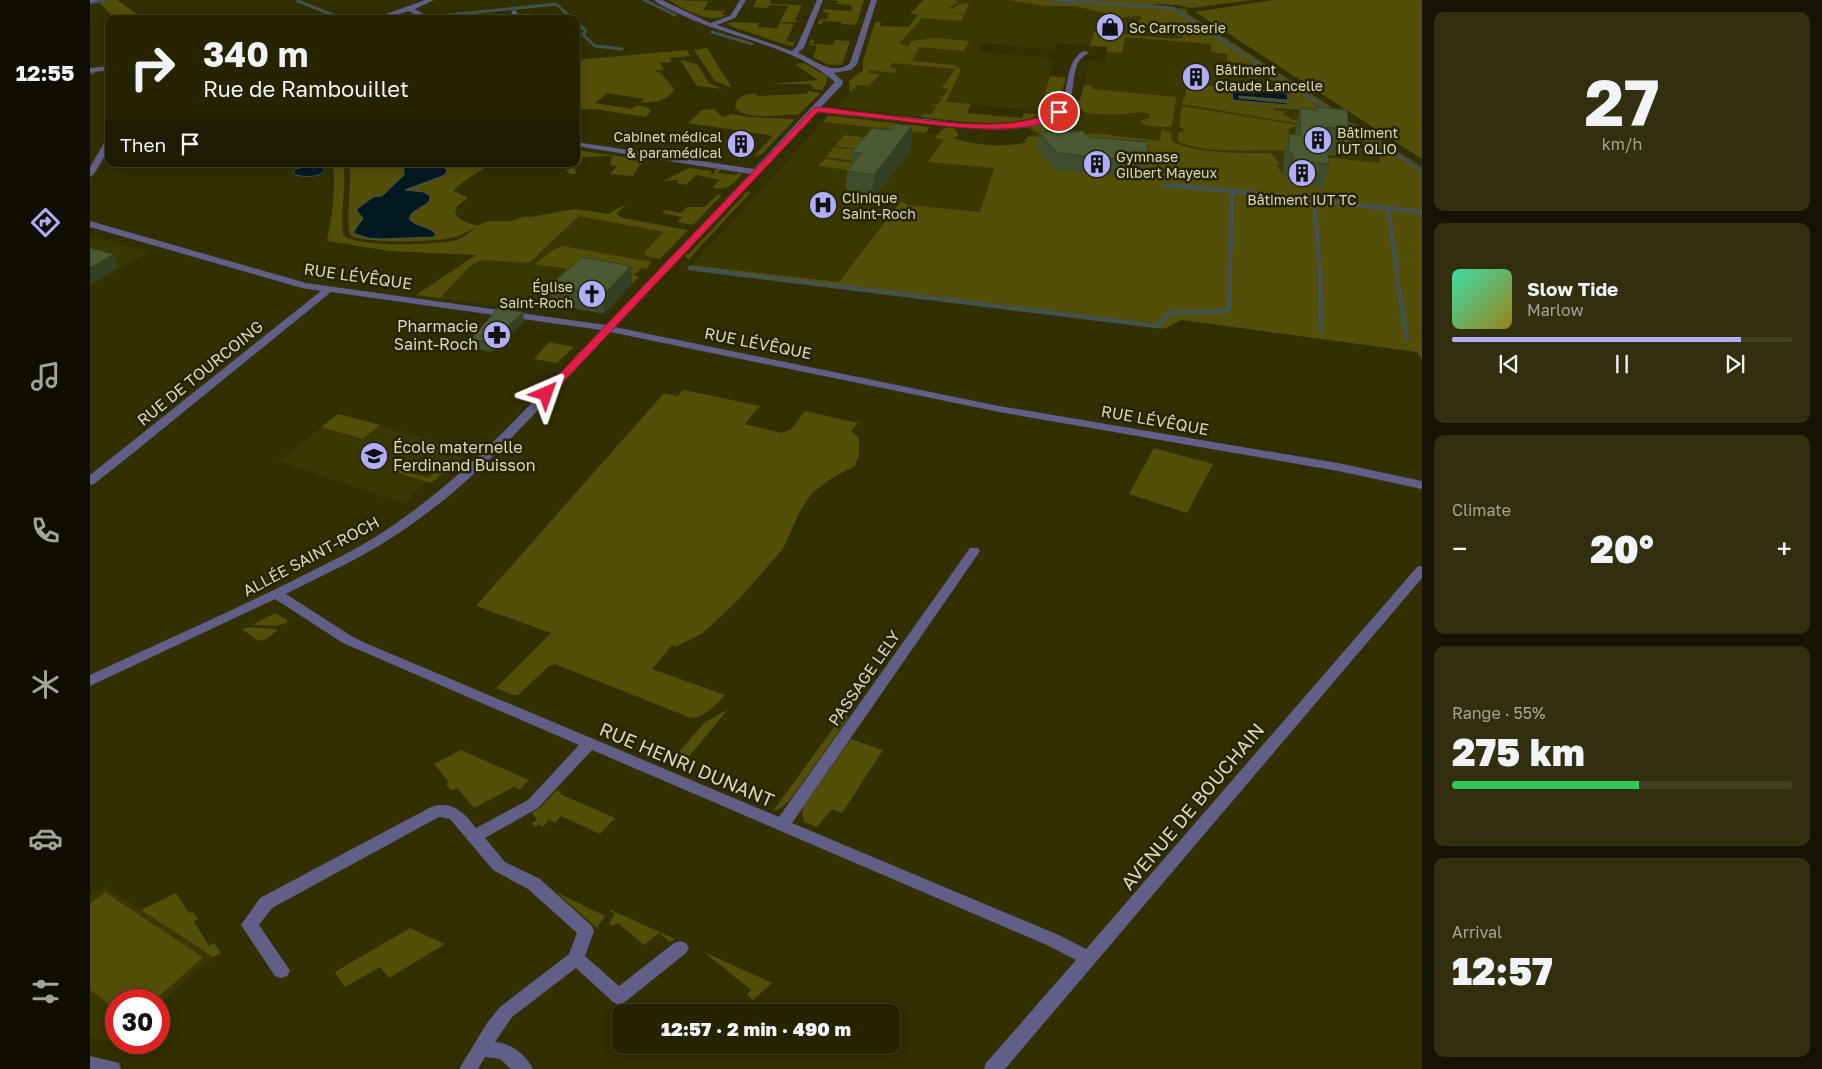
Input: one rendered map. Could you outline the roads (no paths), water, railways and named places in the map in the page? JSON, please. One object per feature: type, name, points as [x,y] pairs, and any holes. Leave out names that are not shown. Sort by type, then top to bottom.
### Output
[{"type":"street","points":[[90,1],[95,0]]},
{"type":"street","points":[[389,15],[431,0]]},
{"type":"street","points":[[657,0],[710,25],[792,54],[828,72],[845,69],[853,64],[874,0]]},
{"type":"street","points":[[710,25],[733,17],[743,0]]},
{"type":"street","points":[[792,54],[800,47],[820,0]]},
{"type":"street","points":[[410,9],[421,15]]},
{"type":"street","points":[[816,110],[977,127],[1030,123],[1051,117],[1063,107],[1076,59],[1085,52]]},
{"type":"street","points":[[90,70],[105,68]]},
{"type":"street","name":"ALLÉE SAINT-ROCH","points":[[90,681],[276,594],[356,554],[398,528],[435,500],[497,446],[816,110],[839,83],[837,78],[828,72]]},
{"type":"street","points":[[580,145],[756,172]]},
{"type":"street","points":[[90,174],[105,148]]},
{"type":"street","name":"RUE LÉVÊQUE","points":[[90,224],[295,283],[608,329],[999,409],[1329,465],[1422,485]]},
{"type":"street","name":"RUE DE TOURCOING","points":[[90,480],[123,456],[329,289]]},
{"type":"street","name":"PASSAGE LELY","points":[[782,825],[974,551]]},
{"type":"street","name":"AVENUE DE BOUCHAIN","points":[[993,1069],[1326,678],[1422,570]]},
{"type":"street","name":"RUE HENRI DUNANT","points":[[276,594],[356,644],[1055,941],[1089,958]]},
{"type":"street","points":[[474,837],[533,804],[589,744]]},
{"type":"street","points":[[281,971],[249,924],[266,903],[437,811],[448,810],[457,814],[499,866],[534,884],[586,931],[576,958],[506,1012],[468,1069]]},
{"type":"street","points":[[576,958],[619,997],[680,948]]},
{"type":"street","points":[[482,1049],[504,1052],[524,1069]]},
{"type":"street","points":[[90,1064],[112,1069]]},
{"type":"water","points":[[1232,89],[1287,93],[1288,100],[1239,96],[1239,98],[1287,103],[1288,105],[1233,100]]},
{"type":"water","points":[[322,167],[325,171],[315,176],[295,175],[293,171],[298,168]]},
{"type":"water","points":[[400,167],[444,167],[447,170],[445,175],[405,190],[424,192],[430,196],[429,202],[412,213],[409,219],[436,235],[433,237],[381,239],[368,238],[353,233],[363,218],[356,210],[373,197],[382,196],[404,175],[404,169]]},
{"type":"waterway","points":[[90,3],[107,0]]},
{"type":"waterway","points":[[644,0],[675,15]]},
{"type":"waterway","points":[[1050,0],[1173,8],[1324,107]]},
{"type":"waterway","points":[[298,1],[333,15]]},
{"type":"waterway","points":[[448,15],[556,4],[568,15]]},
{"type":"waterway","points":[[580,25],[586,31],[583,35],[595,46],[622,49]]},
{"type":"waterway","points":[[712,32],[752,44]]},
{"type":"waterway","points":[[90,73],[94,72]]},
{"type":"waterway","points":[[1347,122],[1422,171]]},
{"type":"waterway","points":[[1164,185],[1232,191]]},
{"type":"waterway","points":[[690,268],[1157,326],[1169,313],[1227,311],[1229,309],[1232,191]]},
{"type":"waterway","points":[[1232,191],[1314,200]]},
{"type":"waterway","points":[[1314,200],[1388,208]]},
{"type":"waterway","points":[[1314,200],[1319,261]]},
{"type":"waterway","points":[[1388,208],[1422,212]]},
{"type":"waterway","points":[[1388,208],[1397,273]]},
{"type":"waterway","points":[[1320,267],[1321,331]]},
{"type":"waterway","points":[[1397,278],[1407,338]]},
{"type":"place","name":"Sc Carrosserie","points":[[1110,27]]},
{"type":"place","name":"Bâtiment Claude Lancelle","points":[[1196,77]]},
{"type":"place","name":"Bâtiment IUT QLIO","points":[[1318,140]]},
{"type":"place","name":"Cabinet médical & paramédical","points":[[741,144]]},
{"type":"place","name":"Gymnase Gilbert Mayeux","points":[[1097,164]]},
{"type":"place","name":"Bâtiment IUT TC","points":[[1302,173]]},
{"type":"place","name":"Clinique Saint-Roch","points":[[823,205]]},
{"type":"place","name":"Église Saint-Roch","points":[[592,294]]},
{"type":"place","name":"Pharmacie Saint-Roch","points":[[497,335]]},
{"type":"place","name":"École maternelle Ferdinand Buisson","points":[[374,456]]}]
